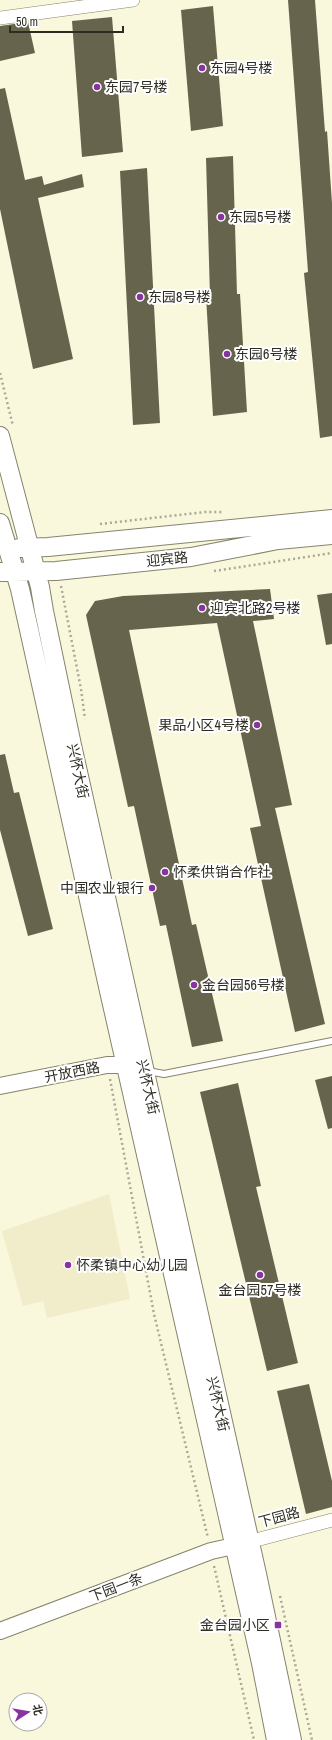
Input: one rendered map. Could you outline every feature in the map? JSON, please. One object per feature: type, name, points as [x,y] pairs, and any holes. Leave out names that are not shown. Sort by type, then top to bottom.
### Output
[{"type":"main road","name":"兴怀大街","points":[[0,436],[40,587],[72,745],[144,1071],[241,1544],[261,1663],[276,1740]]},
{"type":"main road","name":"迎宾路","points":[[4,548],[30,547],[332,519]]},
{"type":"main road","name":"兴怀大街","points":[[0,523],[7,571],[20,589],[126,1066],[241,1544],[292,1740]]},
{"type":"main road","name":"迎宾路","points":[[7,571],[56,571],[191,557],[278,540],[332,535]]},
{"type":"street","points":[[0,18],[133,0]]},
{"type":"street","name":"开放西路","points":[[0,1086],[107,1065],[126,1066],[144,1071]]},
{"type":"street","name":"下园路","points":[[241,1544],[332,1520]]},
{"type":"street","name":"下园一条","points":[[0,1631],[211,1552],[241,1544]]},
{"type":"lane","points":[[144,1071],[164,1074],[332,1042]]},
{"type":"path","points":[[107,1065],[154,1314],[254,1740]]},
{"type":"shaded area","name":"怀柔镇中心幼儿园","points":[[109,1194],[130,1299],[47,1318],[43,1301],[23,1306],[2,1231]]},
{"type":"building","points":[[288,0],[315,0],[325,132],[327,131],[332,203],[332,436],[320,438],[304,273],[308,272]]},
{"type":"building","name":"东园4号楼","points":[[213,6],[223,126],[191,131],[181,10]]},
{"type":"building","name":"东园7号楼","points":[[112,17],[123,152],[82,157],[72,21]]},
{"type":"building","points":[[28,22],[35,53],[0,61],[0,26]]},
{"type":"building","points":[[5,88],[25,180],[42,176],[44,185],[82,174],[84,187],[38,198],[73,359],[33,369],[0,209],[0,89]]},
{"type":"building","points":[[233,156],[237,294],[240,294],[247,412],[213,416],[206,296],[210,296],[206,158]]},
{"type":"building","name":"东园8号楼","points":[[147,168],[160,423],[133,425],[120,171]]},
{"type":"building","points":[[270,589],[274,619],[253,621],[292,805],[275,808],[325,1024],[295,1032],[250,828],[261,826],[217,623],[129,630],[192,925],[196,924],[223,1041],[192,1047],[166,925],[160,926],[134,806],[128,807],[86,615],[95,601],[123,596]]},
{"type":"building","points":[[332,593],[332,644],[326,645],[317,595]]},
{"type":"building","points":[[5,754],[14,793],[19,792],[53,929],[28,936],[0,830],[0,755]]},
{"type":"building","points":[[332,1076],[332,1128],[328,1129],[315,1080]]},
{"type":"building","name":"金台园57号楼","points":[[238,1083],[261,1186],[256,1187],[298,1363],[267,1371],[200,1092]]},
{"type":"building","points":[[309,1384],[332,1481],[332,1507],[306,1514],[277,1391]]},
{"type":"place","name":"东园4号楼","points":[[202,68]]},
{"type":"place","name":"东园7号楼","points":[[97,87]]},
{"type":"place","name":"东园5号楼","points":[[221,217]]},
{"type":"place","name":"东园8号楼","points":[[140,297]]},
{"type":"place","name":"东园6号楼","points":[[227,354]]},
{"type":"place","name":"迎宾北路2号楼","points":[[202,608]]},
{"type":"place","name":"果品小区4号楼","points":[[257,725]]},
{"type":"place","name":"怀柔供销合作社","points":[[165,872]]},
{"type":"place","name":"中国农业银行","points":[[152,888]]},
{"type":"place","name":"金台园56号楼","points":[[194,985]]},
{"type":"place","name":"怀柔镇中心幼儿园","points":[[68,1265]]},
{"type":"place","name":"金台园57号楼","points":[[260,1275]]},
{"type":"place","name":"金台园小区","points":[[278,1625]]}]
